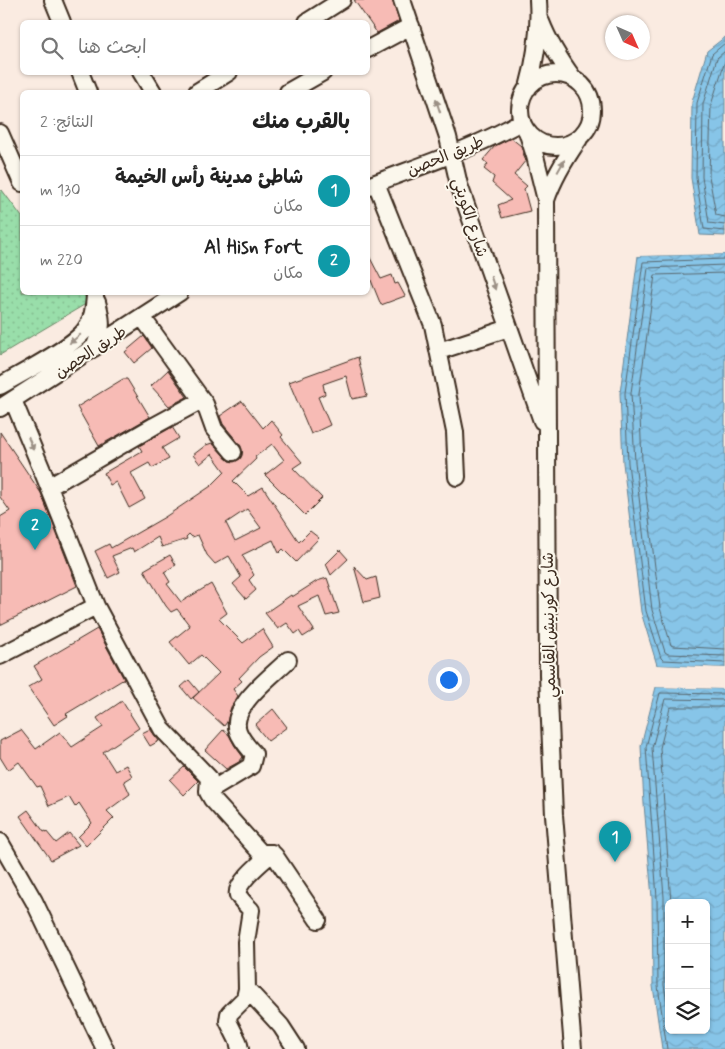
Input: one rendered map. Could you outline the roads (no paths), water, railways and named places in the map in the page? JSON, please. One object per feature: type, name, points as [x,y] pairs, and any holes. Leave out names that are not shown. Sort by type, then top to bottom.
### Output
[{"type":"street","points":[[53,0],[61,20]]},
{"type":"street","points":[[310,20],[342,0]]},
{"type":"street","name":"شارع الكويتي","points":[[402,0],[448,137],[459,185],[546,432]]},
{"type":"street","points":[[538,7],[549,41],[558,58],[573,78],[584,86],[590,98],[592,111],[590,124],[582,135],[572,142],[560,146],[547,145],[536,140],[524,126],[520,109],[522,98],[528,88],[534,68],[538,7]]},
{"type":"street","points":[[370,48],[411,26]]},
{"type":"street","points":[[528,88],[541,78],[557,74],[573,78]]},
{"type":"street","points":[[81,75],[87,90]]},
{"type":"street","points":[[143,75],[152,90]]},
{"type":"street","points":[[200,90],[224,75]]},
{"type":"street","points":[[292,90],[318,75]]},
{"type":"street","name":"طريق الحصن","points":[[372,184],[506,130],[524,126]]},
{"type":"street","name":"شارع كورنيش القاسمي","points":[[524,126],[535,156],[546,200],[548,675],[554,815],[573,1049]]},
{"type":"street","points":[[0,133],[5,157],[20,180]]},
{"type":"street","name":"شارع كورنيش القاسمي","points":[[546,200],[564,159],[582,135]]},
{"type":"street","points":[[372,184],[433,325],[455,432],[457,477]]},
{"type":"street","points":[[94,295],[102,320],[94,348]]},
{"type":"street","name":"طريق الحصن","points":[[0,386],[74,340],[85,330],[93,315],[94,295]]},
{"type":"street","name":"طريق الحصن","points":[[6,404],[175,295]]},
{"type":"street","points":[[142,317],[202,400],[214,429],[233,452]]},
{"type":"street","points":[[439,351],[508,328]]},
{"type":"street","points":[[49,488],[202,400]]},
{"type":"street","points":[[6,404],[49,488],[96,606],[162,729],[209,778],[208,792],[212,799],[262,853],[272,853],[275,856],[318,920]]},
{"type":"street","points":[[0,656],[96,606]]},
{"type":"street","points":[[208,792],[251,766],[254,754],[238,731],[236,719],[246,701],[288,660]]},
{"type":"street","points":[[0,842],[34,901],[106,1049]]},
{"type":"street","points":[[240,1049],[238,1040],[228,1021],[230,1014],[244,998],[246,989],[246,942],[251,910],[238,895],[238,889],[242,882],[272,853]]},
{"type":"street","points":[[246,989],[281,1026],[296,1049]]},
{"type":"water","points":[[725,37],[725,236],[700,235],[691,178],[692,102],[707,51]]},
{"type":"water","points":[[725,254],[725,668],[657,665],[641,612],[623,463],[620,393],[638,256]]},
{"type":"water","points":[[656,687],[725,689],[725,1049],[662,1049],[653,986],[652,898],[641,746]]},
{"type":"place","name":"Al Hisn Fort","points":[[35,550]]},
{"type":"place","name":"شاطئ مدينة رأس الخيمة","points":[[615,862]]}]
